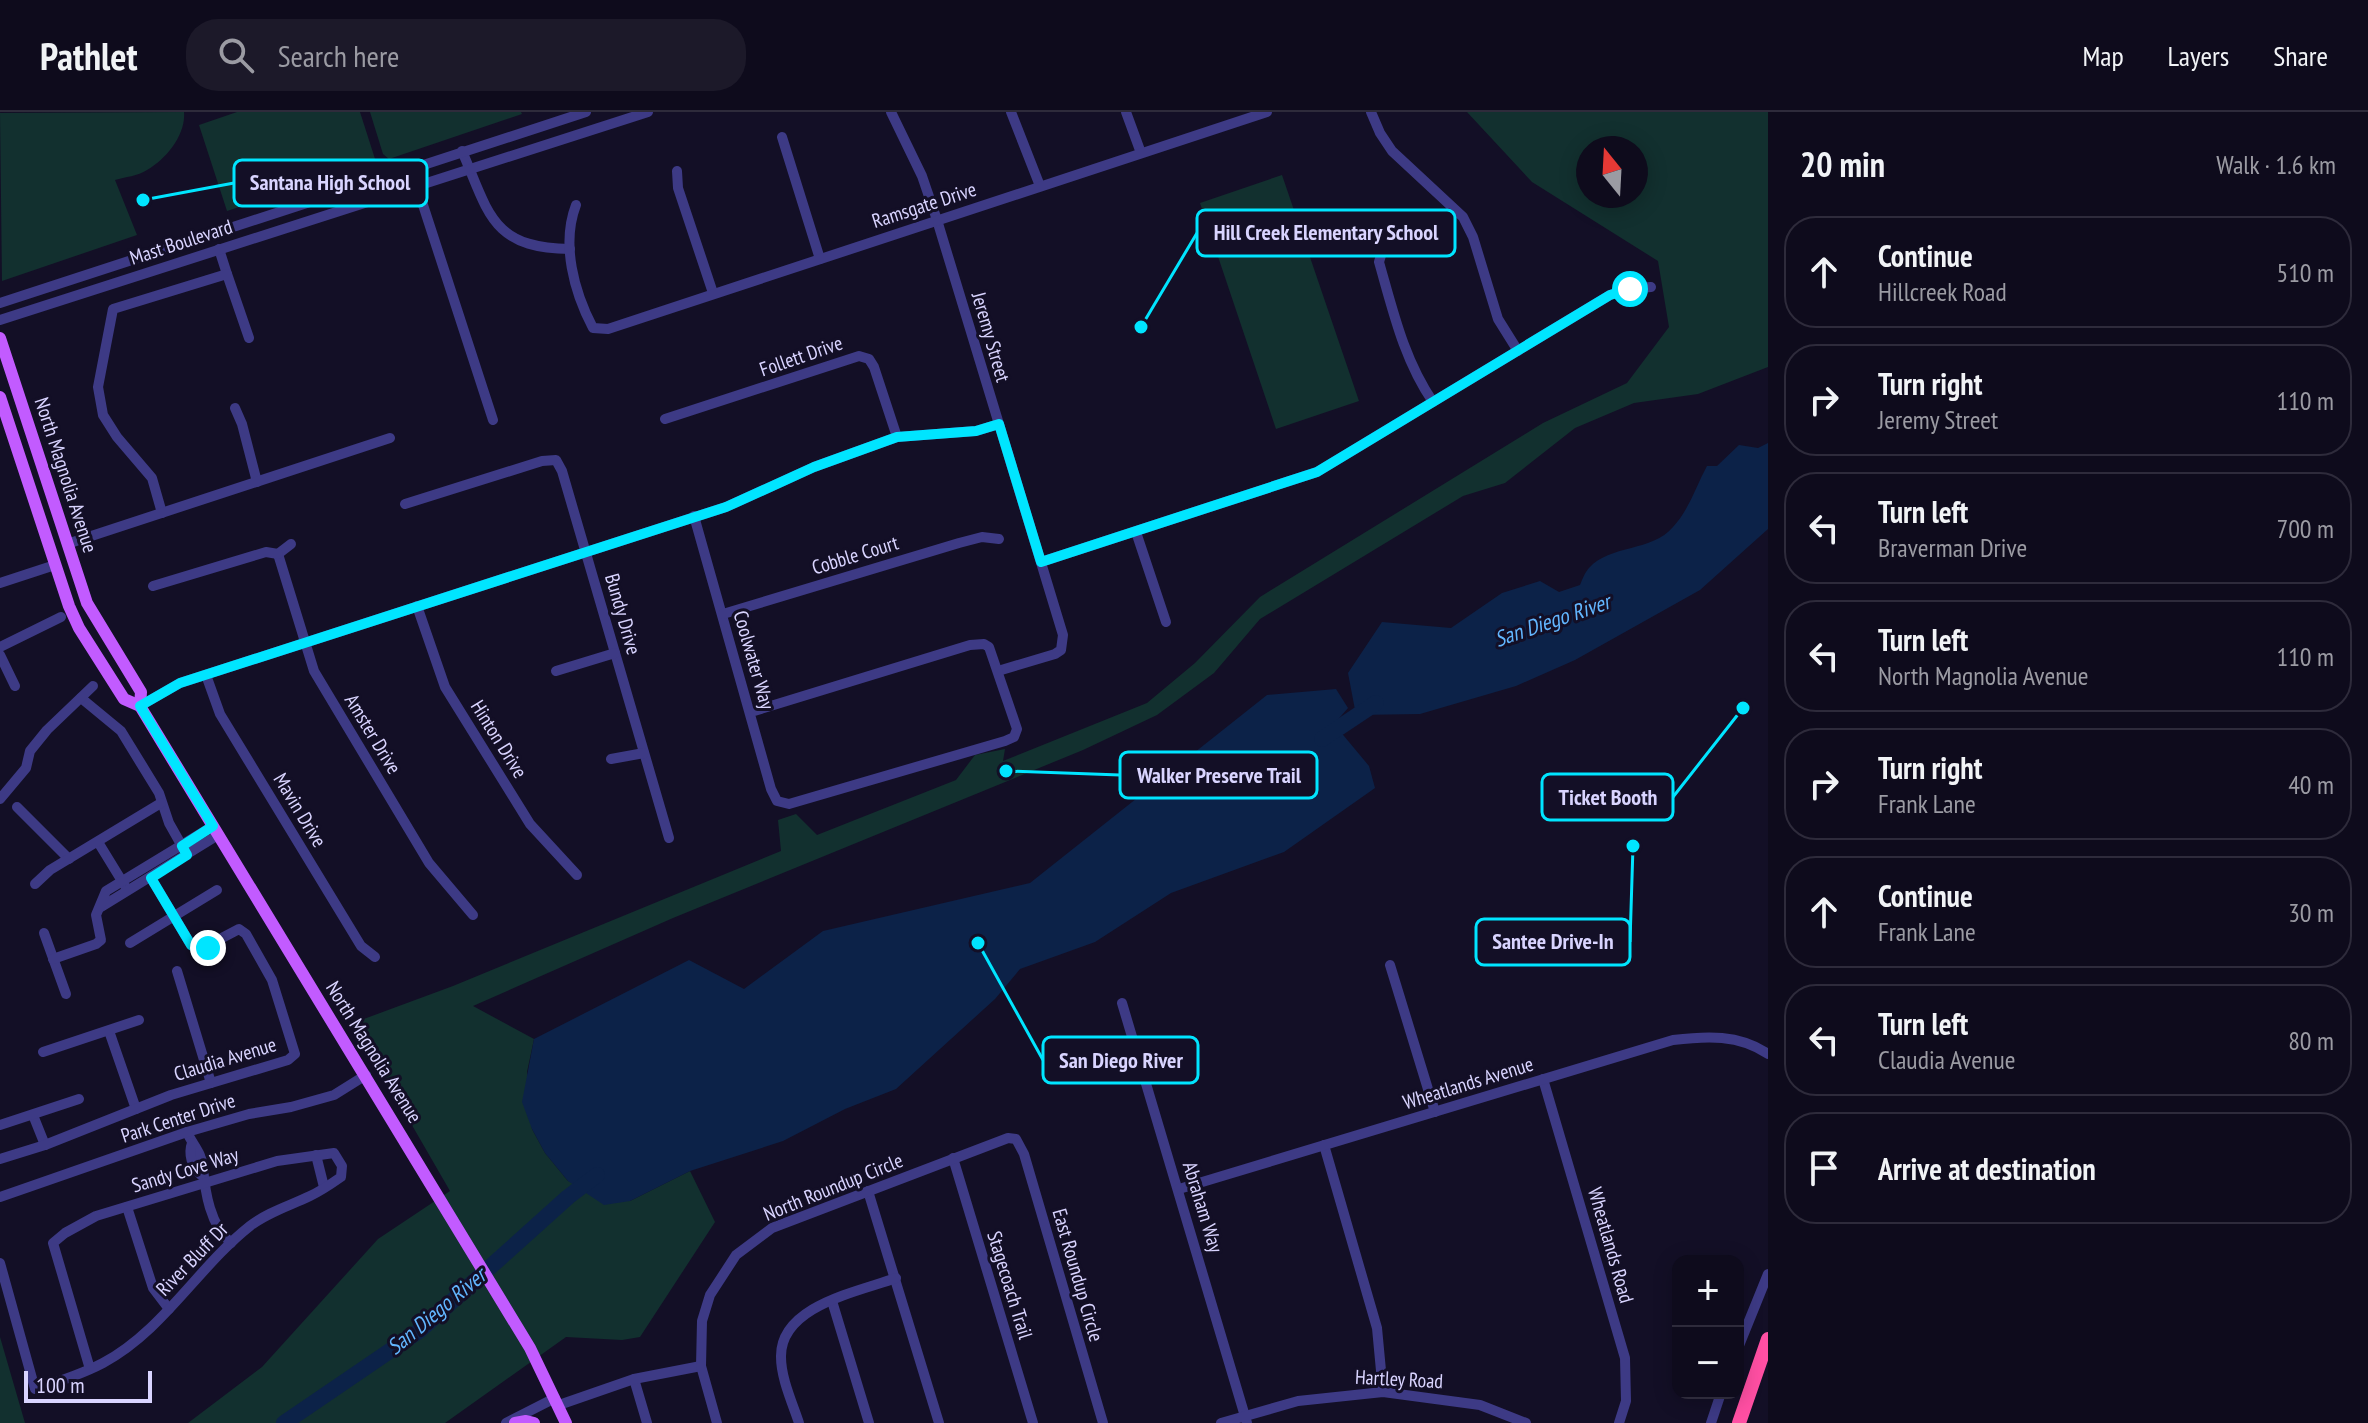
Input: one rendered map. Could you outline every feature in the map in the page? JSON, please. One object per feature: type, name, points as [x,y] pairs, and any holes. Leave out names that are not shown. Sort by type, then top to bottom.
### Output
[{"type":"highway","points":[[1739,1423],[1768,1339]]},
{"type":"main road","name":"North Magnolia Avenue","points":[[0,338],[93,615],[141,692],[140,706]]},
{"type":"main road","name":"North Magnolia Avenue","points":[[0,397],[69,606],[103,668],[124,699],[140,706],[530,1348],[566,1423]]},
{"type":"main road","points":[[55,565],[65,565],[84,609],[93,615]]},
{"type":"main road","points":[[515,1423],[534,1423]]},
{"type":"street","name":"Mast Boulevard","points":[[0,303],[586,112]]},
{"type":"street","name":"Mast Boulevard","points":[[0,320],[648,112]]},
{"type":"street","name":"Jeremy Street","points":[[891,112],[922,176],[937,220],[1061,627],[1064,643],[1061,650],[998,671]]},
{"type":"street","points":[[1011,112],[1040,186]]},
{"type":"street","points":[[1126,112],[1141,153]]},
{"type":"street","name":"Ramsgate Drive","points":[[570,249],[577,293],[593,328],[608,329],[1141,153],[1243,116],[1267,112]]},
{"type":"street","points":[[1371,112],[1392,151],[1463,217],[1473,237],[1498,319],[1518,351]]},
{"type":"street","points":[[782,137],[820,259]]},
{"type":"street","points":[[462,151],[487,213],[506,233],[539,247],[570,249],[576,205]]},
{"type":"street","points":[[411,168],[493,420]]},
{"type":"street","points":[[677,171],[678,188],[713,293]]},
{"type":"street","points":[[219,249],[249,338]]},
{"type":"street","points":[[1382,252],[1379,262],[1404,349],[1418,380],[1433,402]]},
{"type":"street","points":[[162,513],[152,478],[117,437],[103,415],[98,387],[113,309],[227,274]]},
{"type":"street","points":[[1041,562],[1317,472],[1610,295],[1651,287]]},
{"type":"street","name":"Follett Drive","points":[[665,419],[859,356],[869,359],[874,367],[897,437]]},
{"type":"street","points":[[235,408],[257,482]]},
{"type":"street","points":[[140,706],[180,683],[747,498],[814,467],[897,437],[976,431],[999,424]]},
{"type":"street","points":[[67,544],[390,438]]},
{"type":"street","name":"Bundy Drive","points":[[405,504],[542,461],[556,460],[586,551],[669,838]]},
{"type":"street","name":"Coolwater Way","points":[[694,516],[771,789],[777,801],[789,804],[1014,737],[1017,729],[998,671]]},
{"type":"street","points":[[1136,532],[1166,622]]},
{"type":"street","name":"Cobble Court","points":[[723,614],[959,543],[982,537],[999,539]]},
{"type":"street","points":[[153,586],[266,552],[278,554],[291,544]]},
{"type":"street","name":"Amster Drive","points":[[278,554],[314,671],[429,863],[473,915]]},
{"type":"street","points":[[0,583],[55,565]]},
{"type":"street","name":"Hinton Drive","points":[[417,606],[445,687],[530,824],[577,875]]},
{"type":"street","points":[[0,647],[61,617]]},
{"type":"street","points":[[751,712],[970,645],[984,644],[989,647],[998,671]]},
{"type":"street","points":[[556,671],[615,653]]},
{"type":"street","points":[[0,655],[15,686]]},
{"type":"street","name":"Mavin Drive","points":[[206,675],[220,714],[361,946],[375,957]]},
{"type":"street","points":[[0,799],[26,768],[30,751],[39,740],[93,686]]},
{"type":"street","points":[[81,698],[121,731],[159,793],[185,850]]},
{"type":"street","points":[[611,759],[644,753]]},
{"type":"street","points":[[35,884],[50,870],[161,803]]},
{"type":"street","points":[[17,807],[69,859]]},
{"type":"street","points":[[125,887],[216,831]]},
{"type":"street","points":[[98,842],[125,887]]},
{"type":"street","points":[[53,959],[101,940],[96,915],[106,891],[151,878],[185,850]]},
{"type":"street","name":"Claudia Avenue","points":[[0,1159],[45,1145],[171,1095],[288,1060],[295,1054],[272,980],[246,934],[239,929],[199,950],[191,945],[151,878]]},
{"type":"street","points":[[130,943],[217,890]]},
{"type":"street","points":[[44,933],[66,994]]},
{"type":"street","points":[[1390,965],[1435,1112]]},
{"type":"street","points":[[177,971],[211,1083]]},
{"type":"street","name":"Abraham Way","points":[[1122,1003],[1246,1419]]},
{"type":"street","points":[[43,1052],[139,1020]]},
{"type":"street","points":[[109,1031],[136,1109]]},
{"type":"street","name":"Wheatlands Avenue","points":[[1179,1189],[1673,1040],[1702,1037],[1742,1042],[1755,1045],[1768,1054]]},
{"type":"street","name":"Park Center Drive","points":[[0,1197],[190,1137],[249,1114],[314,1102],[334,1095],[366,1075]]},
{"type":"street","name":"Wheatlands Road","points":[[1543,1079],[1625,1358],[1626,1401],[1619,1423]]},
{"type":"street","points":[[0,1125],[79,1099]]},
{"type":"street","points":[[33,1115],[45,1145]]},
{"type":"street","points":[[190,1137],[192,1161],[203,1179],[221,1235],[231,1243]]},
{"type":"street","name":"North Roundup Circle","points":[[717,1423],[701,1366],[702,1321],[710,1295],[736,1255],[772,1228],[953,1158],[1008,1138],[1016,1139]]},
{"type":"street","name":"East Roundup Circle","points":[[1016,1139],[1024,1154],[1103,1423]]},
{"type":"street","points":[[1324,1145],[1377,1328],[1383,1392]]},
{"type":"street","name":"Sandy Cove Way","points":[[90,1369],[53,1243],[65,1233],[96,1216],[203,1179],[277,1161],[334,1153],[343,1172],[341,1177],[324,1187]]},
{"type":"street","points":[[316,1155],[324,1187]]},
{"type":"street","name":"Stagecoach Trail","points":[[953,1158],[1033,1423]]},
{"type":"street","name":"River Bluff Dr","points":[[0,1263],[35,1389],[90,1369],[118,1353],[169,1309],[251,1225],[274,1210],[324,1187]]},
{"type":"street","points":[[868,1191],[939,1423]]},
{"type":"street","points":[[127,1207],[153,1288],[169,1309]]},
{"type":"street","points":[[1744,1333],[1768,1274]]},
{"type":"street","points":[[799,1423],[782,1368],[783,1340],[790,1325],[802,1314],[896,1278]]},
{"type":"street","points":[[832,1301],[869,1423]]},
{"type":"street","points":[[506,1423],[557,1401],[634,1379],[701,1366]]},
{"type":"street","points":[[634,1379],[647,1423]]},
{"type":"street","name":"Hartley Road","points":[[1221,1423],[1246,1419],[1298,1401],[1383,1392],[1480,1405],[1510,1420],[1526,1423]]},
{"type":"street","points":[[1711,1423],[1719,1399]]},
{"type":"green space","points":[[184,112],[178,138],[161,160],[143,172],[115,180],[137,235],[2,281],[0,113]]},
{"type":"green space","points":[[237,112],[360,112],[376,162],[227,211],[199,125]]},
{"type":"green space","points":[[370,112],[522,114],[389,159],[383,154]]},
{"type":"green space","points":[[1467,112],[1768,112],[1768,367],[1698,394],[1634,403],[1575,428],[1505,483],[1463,496],[1260,619],[1214,673],[1157,715],[1083,750],[673,918],[473,1006],[534,1039],[527,1072],[532,1129],[545,1153],[568,1181],[630,1201],[690,1171],[715,1222],[640,1337],[622,1340],[566,1337],[445,1423],[188,1423],[262,1367],[378,1239],[450,1191],[353,1023],[453,986],[781,851],[778,820],[796,814],[817,835],[956,780],[975,755],[1005,749],[1003,761],[1147,703],[1195,663],[1260,597],[1543,423],[1627,383],[1669,327],[1658,261],[1532,182]]},
{"type":"green space","points":[[1282,175],[1359,401],[1276,429],[1200,203]]},
{"type":"green space","points":[[0,1337],[25,1423],[0,1423]]},
{"type":"water","points":[[1768,443],[1768,529],[1700,590],[1575,660],[1516,686],[1420,714],[1356,715],[1348,673],[1382,622],[1451,628],[1502,593],[1540,581],[1559,592],[1580,585],[1598,560],[1654,541],[1673,527],[1688,506],[1707,466],[1717,466],[1739,445],[1758,448]]},
{"type":"water","points":[[1336,689],[1348,708],[1334,724],[1369,766],[1375,788],[1284,852],[1171,893],[1095,942],[1020,969],[995,999],[896,1089],[845,1109],[783,1141],[690,1171],[630,1201],[604,1205],[568,1181],[545,1153],[522,1102],[534,1039],[689,960],[744,989],[823,931],[1030,883],[1267,695]]},
{"type":"waterway","name":"San Diego River","points":[[1322,739],[1376,703]]},
{"type":"waterway","name":"San Diego River","points":[[284,1423],[419,1331],[568,1197],[597,1175]]},
{"type":"place","name":"Santana High School","points":[[143,200]]},
{"type":"place","name":"Hill Creek Elementary School","points":[[1141,327]]},
{"type":"place","name":"Ticket Booth","points":[[1743,708]]},
{"type":"place","name":"Walker Preserve Trail","points":[[1006,771]]},
{"type":"place","name":"Santee Drive-In","points":[[1633,846]]},
{"type":"place","name":"San Diego River","points":[[978,943]]},
{"type":"route","points":[[208,948],[199,950],[191,945],[151,878],[187,855],[182,846],[213,826],[140,706],[180,683],[726,507],[814,467],[897,437],[976,431],[999,424],[1041,562],[1317,472],[1610,295],[1630,289]]}]
